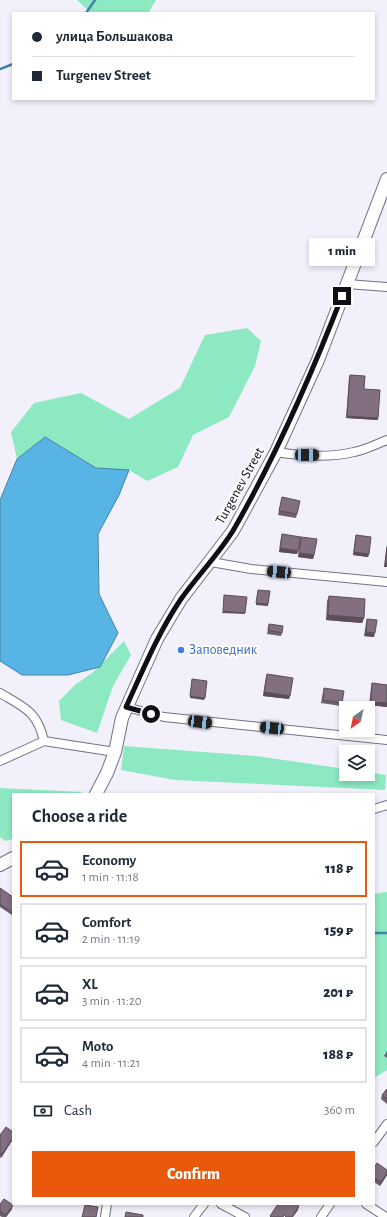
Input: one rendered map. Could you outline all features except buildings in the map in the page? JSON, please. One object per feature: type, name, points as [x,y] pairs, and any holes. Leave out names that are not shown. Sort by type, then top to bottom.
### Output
[{"type":"street","name":"Turgenev Street","points":[[97,793],[107,773],[115,752],[122,718],[126,707],[157,639],[182,599],[233,531],[276,452],[318,360],[347,284],[384,195],[387,179]]},
{"type":"street","points":[[347,284],[387,287]]},
{"type":"street","points":[[276,452],[294,455],[332,455],[355,452],[387,440]]},
{"type":"street","points":[[211,562],[251,569],[387,582]]},
{"type":"street","points":[[0,693],[27,709],[37,719],[41,727],[44,741]]},
{"type":"street","points":[[126,707],[170,718],[387,740]]},
{"type":"street","points":[[0,761],[44,741],[115,752]]},
{"type":"street","points":[[375,809],[387,805]]},
{"type":"street","points":[[0,865],[12,859]]},
{"type":"street","points":[[375,1141],[387,1124]]},
{"type":"street","points":[[105,1217],[107,1205]]},
{"type":"street","points":[[194,1217],[203,1205]]},
{"type":"street","points":[[223,1205],[245,1217]]},
{"type":"street","points":[[321,1217],[329,1205]]},
{"type":"street","points":[[368,1205],[386,1217]]},
{"type":"green space","points":[[77,0],[156,0],[149,12],[90,12]]},
{"type":"green space","points":[[247,328],[261,341],[255,366],[229,417],[193,435],[178,467],[147,481],[129,470],[96,468],[45,437],[17,459],[11,432],[34,403],[81,393],[129,419],[180,388],[205,335]]},
{"type":"green space","points":[[124,641],[131,655],[113,686],[97,733],[61,720],[59,701],[76,684],[92,673]]},
{"type":"green space","points":[[124,746],[256,756],[339,768],[339,781],[375,781],[375,773],[386,775],[385,790],[175,780],[121,770]]},
{"type":"green space","points":[[0,788],[82,792],[12,793],[12,839],[5,841],[0,837]]},
{"type":"green space","points":[[387,892],[387,1070],[375,1077],[375,894]]},
{"type":"water","points":[[45,437],[96,468],[129,470],[119,495],[98,534],[99,594],[118,633],[100,667],[68,675],[22,675],[0,661],[0,500],[17,459]]},
{"type":"waterway","points":[[87,12],[95,0]]},
{"type":"waterway","points":[[0,69],[12,64]]},
{"type":"waterway","points":[[375,933],[387,933]]},
{"type":"place","name":"Заповедник","points":[[181,650]]},
{"type":"route","points":[[151,714],[126,707],[157,639],[182,599],[233,531],[276,452],[318,360],[342,296]]}]
